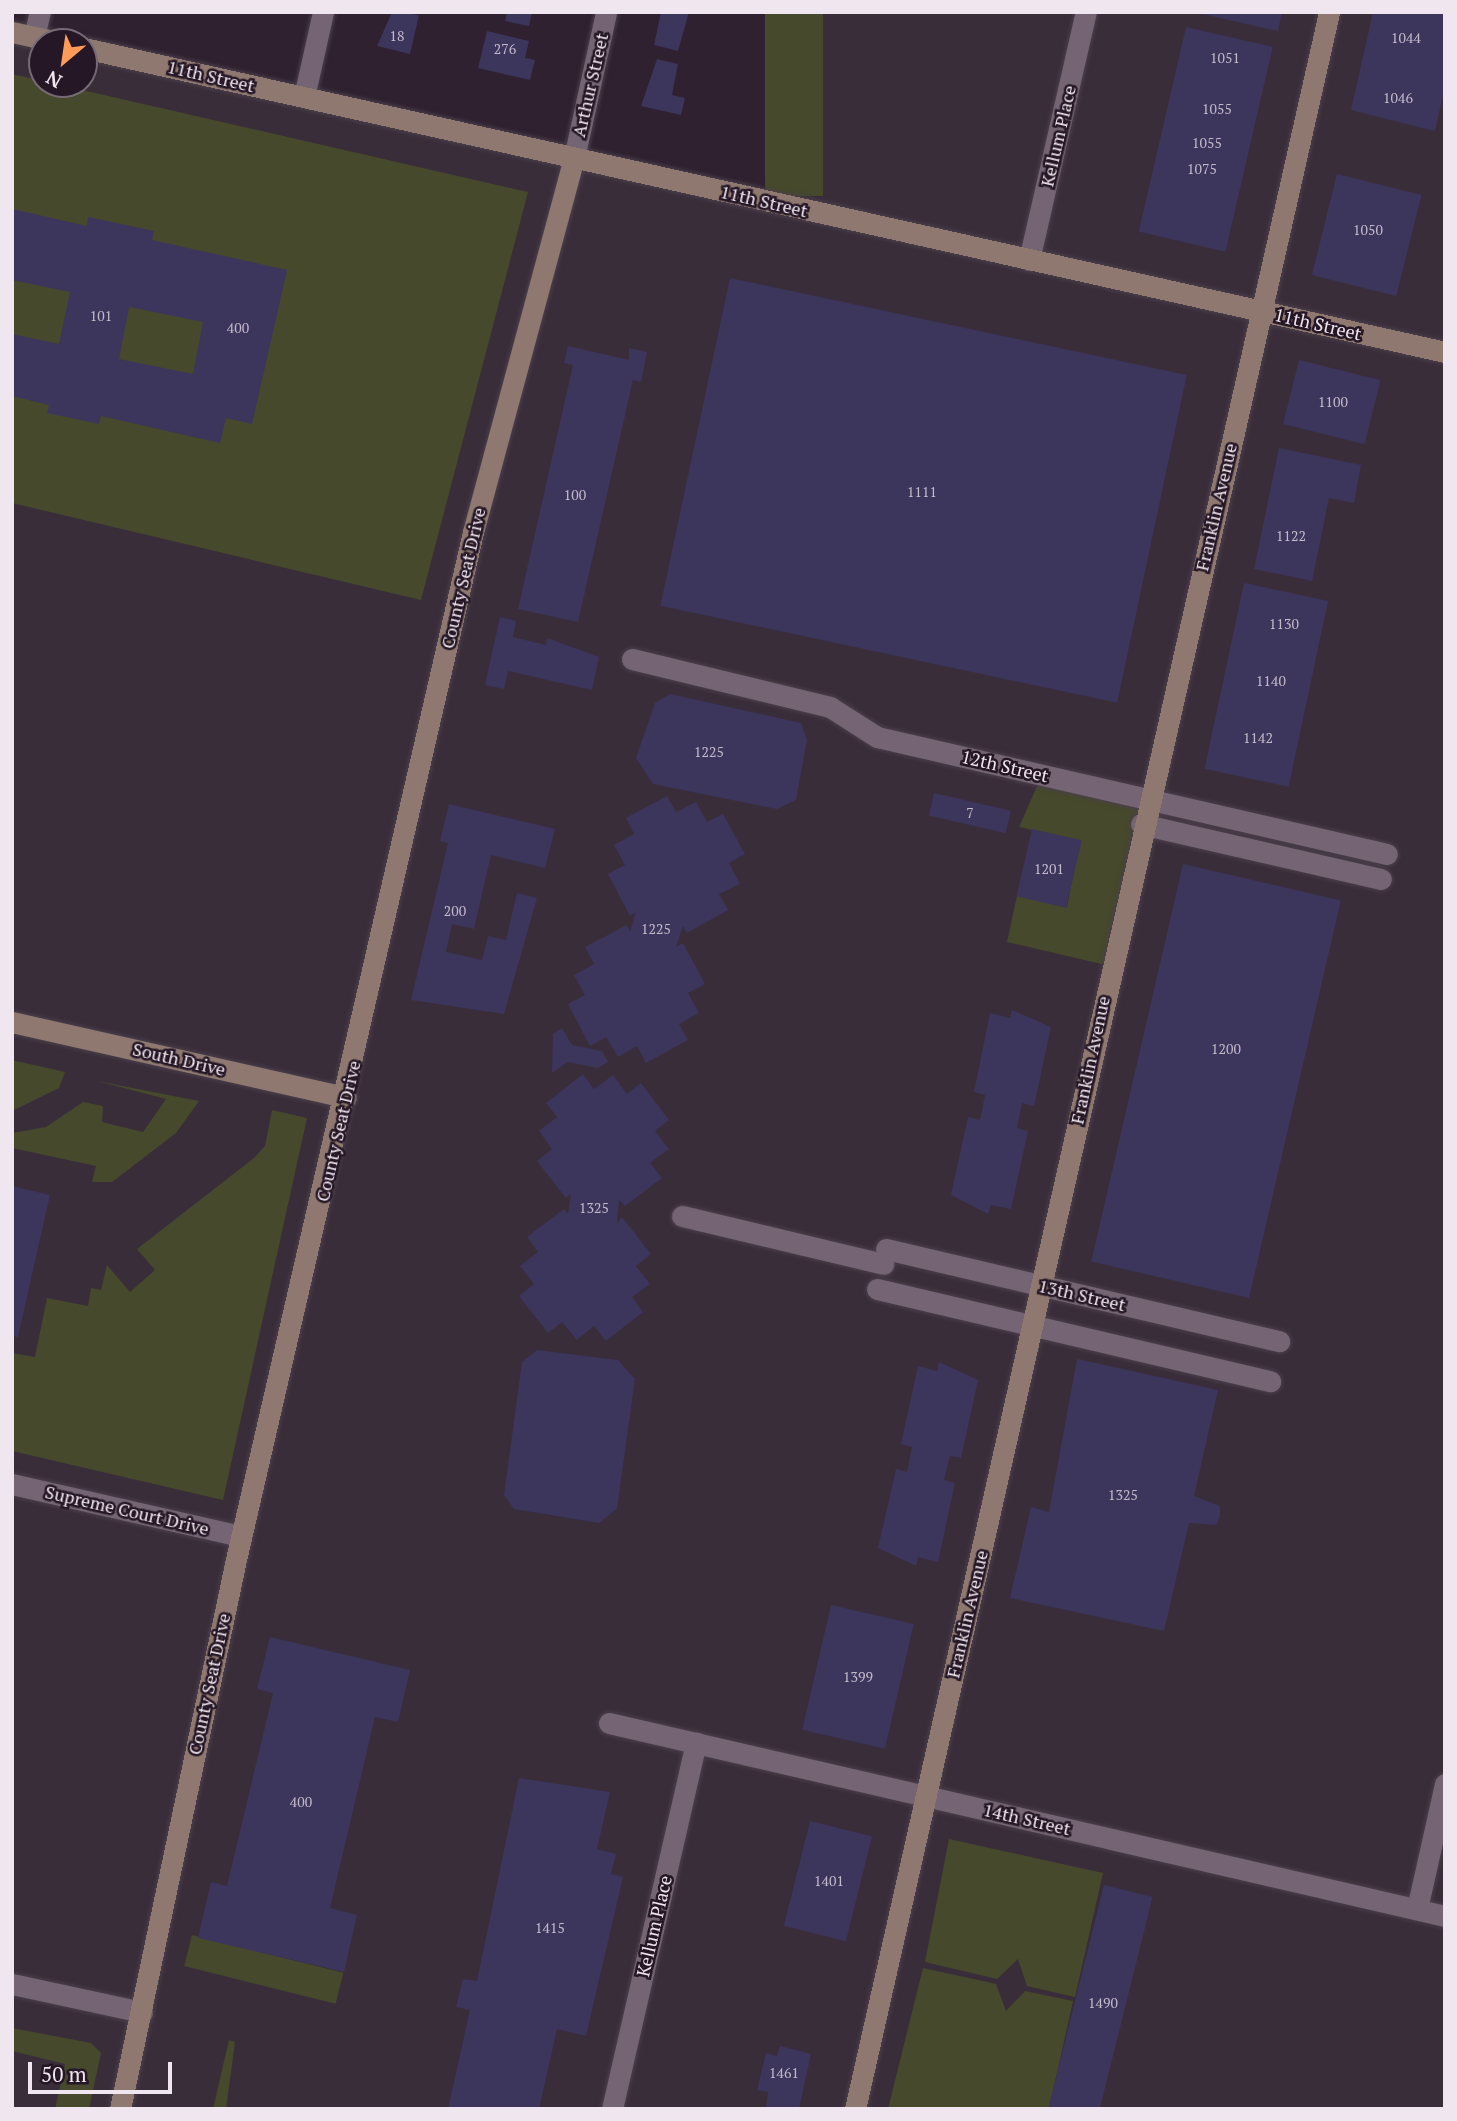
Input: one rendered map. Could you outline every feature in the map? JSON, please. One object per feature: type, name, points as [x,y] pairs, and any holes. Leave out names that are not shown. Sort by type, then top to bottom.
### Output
[{"type":"main road","name":"Franklin Avenue","points":[[855,2109],[1041,1286],[1141,824],[1262,311],[1329,12]]},
{"type":"main road","name":"11th Street","points":[[98,51],[1445,352]]},
{"type":"main road","name":"County Seat Drive","points":[[120,2109],[241,1536],[346,1097],[473,532],[574,158]]},
{"type":"main road","name":"South Drive","points":[[12,1022],[346,1097]]},
{"type":"street","points":[[304,97],[323,12]]},
{"type":"street","name":"Arthur Street","points":[[574,158],[606,12]]},
{"type":"street","name":"Kellum Place","points":[[1030,260],[1086,12]]},
{"type":"street","name":"12th Street","points":[[632,659],[830,707],[877,737],[1387,854]]},
{"type":"street","points":[[1141,824],[1381,879]]},
{"type":"street","name":"13th Street","points":[[682,1216],[1041,1286],[1279,1341]]},
{"type":"street","points":[[877,1289],[1270,1381]]},
{"type":"street","name":"Supreme Court Drive","points":[[12,1484],[241,1536]]},
{"type":"street","name":"14th Street","points":[[609,1723],[1445,1916]]},
{"type":"street","name":"Kellum Place","points":[[612,2109],[696,1743]]},
{"type":"street","points":[[1417,1909],[1445,1784]]},
{"type":"street","points":[[12,1984],[142,2012]]},
{"type":"shaded area","points":[[823,12],[1445,12],[1445,2109],[12,2109],[12,32],[28,37],[28,98],[98,98],[98,51],[781,204]]},
{"type":"green space","points":[[765,12],[823,12],[823,196],[765,196]]},
{"type":"green space","points":[[12,74],[28,78],[28,98],[98,98],[98,94],[528,192],[421,600],[12,503]]},
{"type":"green space","points":[[1042,775],[1147,799],[1110,966],[1007,942],[1017,896],[1067,907],[1080,840],[1019,827]]},
{"type":"green space","points":[[12,1060],[65,1072],[59,1088],[12,1111]]},
{"type":"green space","points":[[97,1081],[199,1101],[176,1133],[112,1182],[92,1182],[96,1166],[12,1148],[12,1133],[46,1127],[83,1102],[103,1106],[102,1122],[143,1132],[166,1099]]},
{"type":"green space","points":[[272,1110],[307,1118],[223,1500],[12,1451],[12,1353],[35,1357],[47,1298],[88,1306],[91,1288],[101,1290],[107,1265],[130,1292],[155,1270],[137,1249],[254,1158],[265,1146]]},
{"type":"green space","points":[[949,1839],[1103,1873],[1075,1997],[1027,1986],[1018,1959],[997,1979],[925,1962]]},
{"type":"green space","points":[[192,1935],[343,1973],[336,2004],[184,1966]]},
{"type":"green space","points":[[923,1968],[996,1984],[1006,2011],[1025,1991],[1073,2001],[1049,2109],[888,2109]]},
{"type":"green space","points":[[12,2028],[91,2043],[101,2053],[89,2109],[55,2109],[65,2064],[12,2051]]},
{"type":"green space","points":[[229,2040],[235,2042],[226,2109],[213,2109]]},
{"type":"building","points":[[392,12],[419,15],[410,54],[377,46]]},
{"type":"building","points":[[507,12],[532,12],[529,26],[505,21]]},
{"type":"building","points":[[661,12],[689,12],[678,51],[654,45]]},
{"type":"building","points":[[1194,12],[1282,12],[1278,31]]},
{"type":"building","points":[[1373,12],[1445,12],[1445,86],[1435,131],[1351,110]]},
{"type":"building","points":[[1186,27],[1273,47],[1225,252],[1139,232]]},
{"type":"building","points":[[487,31],[529,41],[525,58],[535,60],[530,80],[478,68]]},
{"type":"building","points":[[657,59],[678,64],[672,95],[685,98],[681,115],[641,106]]},
{"type":"building","points":[[1337,174],[1421,195],[1396,296],[1312,275]]},
{"type":"building","points":[[12,209],[87,226],[88,217],[154,231],[152,240],[287,270],[252,424],[226,418],[220,443],[101,416],[99,424],[47,413],[49,405],[12,396],[12,334],[59,344],[70,292],[12,280]],"holes":[[[129,307],[203,322],[193,374],[119,359]]]},
{"type":"building","points":[[730,278],[1187,375],[1117,703],[660,606]]},
{"type":"building","points":[[568,346],[629,360],[629,348],[647,352],[641,382],[633,380],[578,622],[518,609],[573,365],[564,363]]},
{"type":"building","points":[[1299,360],[1381,380],[1365,444],[1283,424]]},
{"type":"building","points":[[1279,448],[1361,465],[1354,503],[1329,498],[1312,581],[1254,569]]},
{"type":"building","points":[[1244,583],[1328,601],[1289,787],[1204,769]]},
{"type":"building","points":[[500,617],[516,621],[513,637],[546,645],[547,638],[599,657],[592,690],[508,671],[504,689],[485,685]]},
{"type":"building","points":[[670,694],[801,723],[807,740],[796,800],[777,809],[653,784],[636,758],[655,703]]},
{"type":"building","points":[[934,793],[1011,811],[1006,833],[929,815]]},
{"type":"building","points":[[667,796],[676,812],[696,802],[707,822],[723,814],[745,854],[729,863],[740,884],[719,894],[728,910],[687,933],[683,926],[676,947],[683,943],[705,984],[688,993],[699,1013],[679,1024],[688,1040],[646,1063],[637,1046],[618,1057],[606,1037],[590,1046],[568,1004],[585,995],[574,975],[594,964],[585,947],[627,925],[630,931],[636,912],[630,916],[608,874],[625,865],[614,845],[634,834],[626,818]]},
{"type":"building","points":[[449,804],[555,829],[545,868],[491,855],[474,929],[452,924],[446,952],[482,960],[488,936],[506,940],[517,893],[537,898],[504,1014],[411,1000],[448,843],[440,841]]},
{"type":"building","points":[[1032,829],[1082,840],[1066,908],[1016,896]]},
{"type":"building","points":[[1183,864],[1341,900],[1249,1298],[1091,1262]]},
{"type":"building","points":[[1012,1010],[1051,1027],[1034,1106],[1022,1103],[1017,1128],[1028,1131],[1011,1209],[991,1205],[988,1214],[951,1195],[968,1117],[980,1120],[985,1095],[974,1092],[990,1013],[1010,1018]]},
{"type":"building","points":[[562,1028],[572,1045],[602,1051],[608,1062],[598,1068],[568,1062],[552,1073],[553,1034]]},
{"type":"building","points":[[583,1074],[594,1089],[613,1075],[627,1094],[641,1083],[669,1120],[655,1131],[669,1149],[650,1163],[662,1178],[625,1206],[619,1200],[617,1223],[622,1217],[651,1254],[636,1266],[650,1284],[632,1297],[643,1312],[606,1341],[594,1326],[577,1340],[562,1322],[548,1333],[519,1296],[534,1284],[520,1266],[538,1252],[527,1237],[564,1209],[568,1214],[571,1194],[566,1198],[537,1161],[552,1149],[539,1131],[557,1117],[546,1103]]},
{"type":"building","points":[[12,1186],[50,1195],[18,1337],[12,1336]]},
{"type":"building","points":[[537,1350],[618,1360],[635,1379],[617,1509],[599,1523],[514,1509],[504,1495],[522,1362]]},
{"type":"building","points":[[1077,1359],[1218,1390],[1194,1496],[1220,1506],[1220,1516],[1216,1525],[1189,1523],[1164,1631],[1010,1598],[1031,1507],[1049,1512]]},
{"type":"building","points":[[939,1362],[978,1380],[961,1458],[950,1456],[944,1480],[955,1483],[938,1562],[918,1557],[916,1566],[878,1548],[896,1469],[907,1472],[912,1447],[901,1444],[918,1366],[937,1371]]},
{"type":"building","points":[[831,1605],[914,1624],[885,1749],[802,1730]]},
{"type":"building","points":[[270,1637],[410,1670],[398,1722],[375,1717],[330,1908],[357,1915],[344,1972],[198,1938],[211,1882],[227,1886],[273,1693],[257,1689]]},
{"type":"building","points":[[519,1778],[610,1792],[597,1849],[616,1854],[611,1874],[623,1877],[586,2036],[557,2029],[539,2109],[448,2109],[470,2010],[456,2007],[463,1979],[477,1981]]},
{"type":"building","points":[[810,1821],[872,1836],[846,1941],[784,1926]]},
{"type":"building","points":[[1104,1885],[1153,1897],[1100,2109],[1048,2108]]},
{"type":"building","points":[[780,2046],[811,2054],[799,2109],[766,2109],[768,2092],[757,2090],[766,2053],[777,2056]]}]
